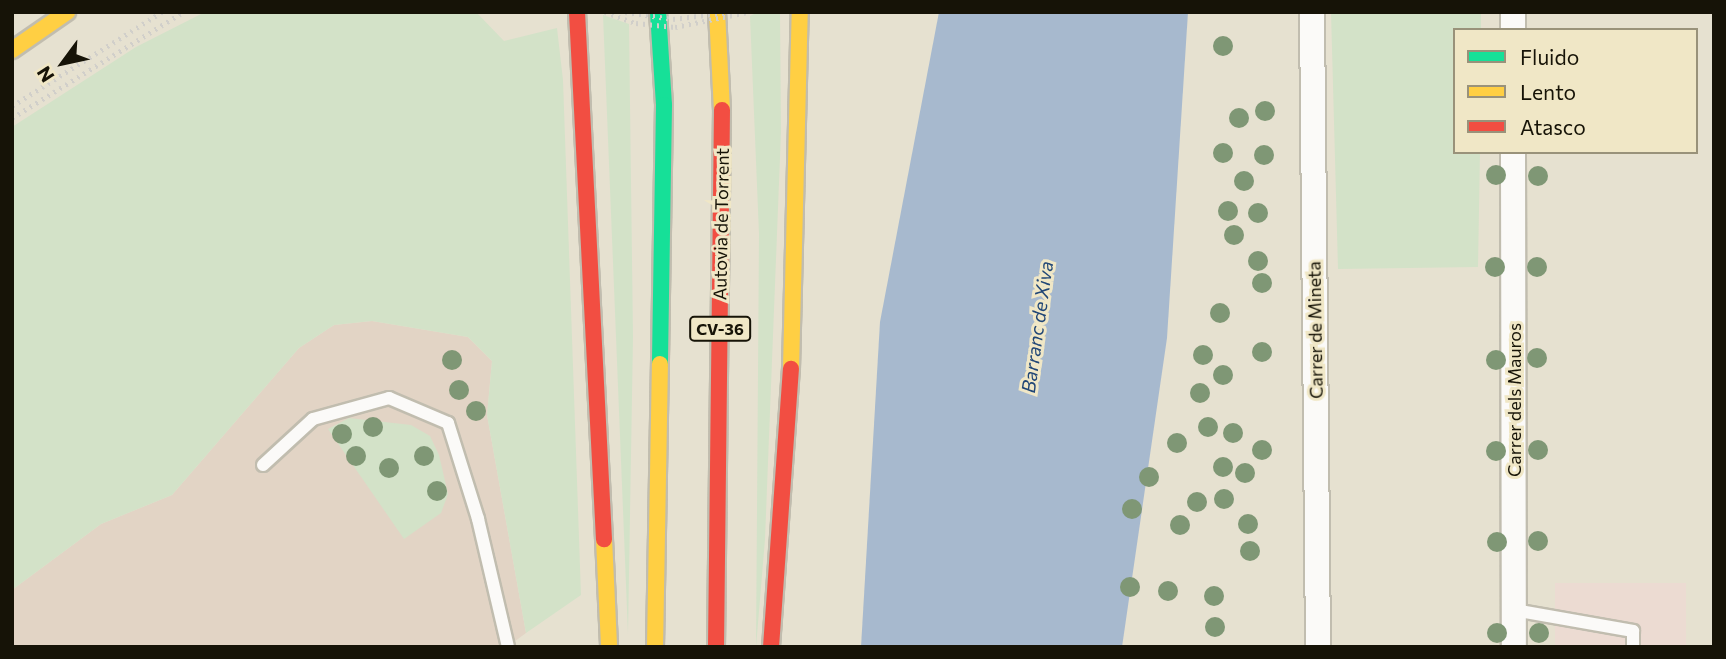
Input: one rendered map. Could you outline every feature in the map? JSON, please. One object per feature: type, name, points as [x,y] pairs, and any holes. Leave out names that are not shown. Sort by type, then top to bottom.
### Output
[{"type":"main road","points":[[12,50],[67,12]]},
{"type":"main road","points":[[577,12],[609,647]]},
{"type":"main road","points":[[656,647],[664,105],[658,12]]},
{"type":"main road","name":"Autovia de Torrent","points":[[716,647],[722,107],[717,12]]},
{"type":"main road","points":[[771,647],[789,436],[800,12]]},
{"type":"street","name":"Carrer de Mineta","points":[[1312,12],[1318,647]]},
{"type":"street","name":"Carrer dels Mauros","points":[[1514,154],[1514,647]]},
{"type":"lane","points":[[263,465],[313,419],[389,398],[448,423],[478,519],[508,647]]},
{"type":"lane","points":[[1514,610],[1633,631],[1633,647]]},
{"type":"path","points":[[12,106],[162,12]]},
{"type":"path","points":[[12,118],[183,12]]},
{"type":"path","points":[[605,12],[636,23],[675,27],[748,12]]},
{"type":"path","points":[[625,12],[673,19],[729,12]]},
{"type":"shaded area","points":[[372,321],[468,337],[492,361],[487,415],[526,633],[507,647],[12,647],[12,590],[101,524],[172,495],[299,348],[334,325]]},
{"type":"shaded area","points":[[1555,583],[1686,583],[1686,647],[1555,647]]},
{"type":"green space","points":[[205,12],[476,12],[504,41],[557,28],[563,80],[581,595],[526,633],[487,415],[492,361],[468,337],[372,321],[334,325],[299,348],[172,495],[101,524],[12,590],[12,127],[136,47]]},
{"type":"green space","points":[[758,12],[780,12],[781,132],[765,539],[756,647],[759,234],[750,16]]},
{"type":"green space","points":[[1331,12],[1481,12],[1481,28],[1453,28],[1453,154],[1480,154],[1478,267],[1338,269]]},
{"type":"green space","points":[[603,15],[629,24],[633,337],[628,634]]},
{"type":"green space","points":[[349,418],[411,425],[430,436],[439,455],[448,494],[441,513],[404,539],[328,429]]},
{"type":"water","name":"Barranc de Xiva","points":[[939,12],[1188,12],[1167,338],[1122,647],[861,647],[880,322]]},
{"type":"traffic: fast","points":[[658,12],[664,105],[660,364]]},
{"type":"traffic: slow","points":[[12,50],[67,12]]},
{"type":"traffic: slow","points":[[717,12],[722,110]]},
{"type":"traffic: slow","points":[[791,369],[800,12]]},
{"type":"traffic: slow","points":[[655,647],[660,364]]},
{"type":"traffic: slow","points":[[604,539],[609,647]]},
{"type":"traffic: jam","points":[[577,12],[604,539]]},
{"type":"traffic: jam","points":[[716,647],[722,110]]},
{"type":"traffic: jam","points":[[771,647],[791,369]]}]
